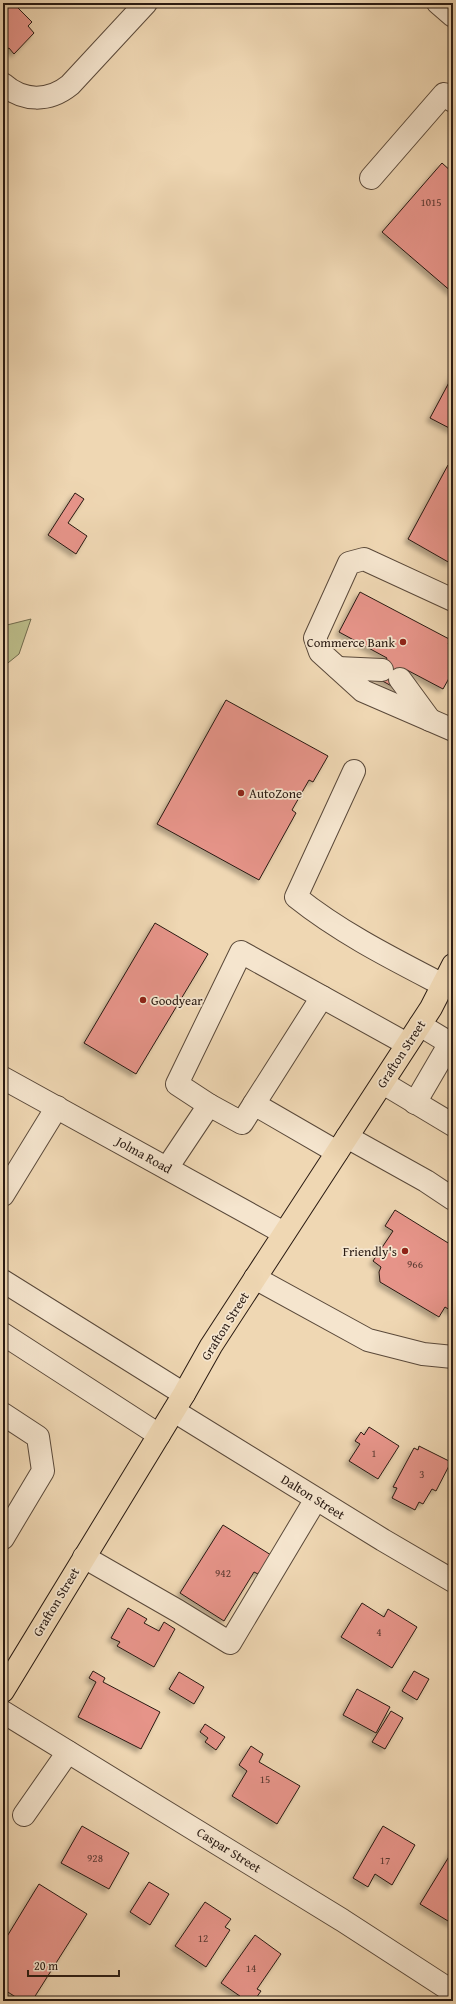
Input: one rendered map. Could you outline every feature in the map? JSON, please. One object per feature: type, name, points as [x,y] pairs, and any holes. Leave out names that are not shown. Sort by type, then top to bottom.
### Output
[{"type":"highway","name":"Grafton Street","points":[[3,1691],[179,1403],[212,1346],[420,1025],[453,965]]},
{"type":"street","points":[[3,84],[12,92],[25,97],[46,97],[61,92],[70,85],[146,3]]},
{"type":"street","points":[[438,3],[453,16]]},
{"type":"street","points":[[371,178],[444,94],[453,101]]},
{"type":"street","points":[[453,600],[364,559],[349,563],[315,638],[320,652],[363,691],[453,730]]},
{"type":"street","points":[[338,668],[391,675],[431,721]]},
{"type":"street","points":[[354,771],[296,897],[322,917],[387,955],[443,985]]},
{"type":"street","points":[[322,996],[242,1123],[177,1084],[241,952],[322,996],[407,1044]]},
{"type":"street","points":[[415,1103],[452,1044],[420,1025]]},
{"type":"street","name":"Jolma Road","points":[[3,1078],[284,1233]]},
{"type":"street","points":[[383,1083],[453,1125]]},
{"type":"street","points":[[167,1168],[209,1104]]},
{"type":"street","points":[[254,1104],[342,1145],[426,1181],[453,1199]]},
{"type":"street","points":[[3,1195],[57,1107]]},
{"type":"street","points":[[256,1278],[368,1340],[423,1354],[453,1357]]},
{"type":"street","name":"Dalton Street","points":[[3,1282],[316,1499],[453,1581]]},
{"type":"street","points":[[3,1334],[159,1435]]},
{"type":"street","points":[[3,1414],[38,1437],[43,1471],[3,1538]]},
{"type":"street","points":[[84,1557],[230,1643],[316,1499]]},
{"type":"street","name":"Caspar Street","points":[[3,1712],[342,1920],[453,1992]]},
{"type":"street","points":[[24,1815],[68,1752]]},
{"type":"green space","points":[[31,619],[19,654],[3,667],[3,626]]},
{"type":"building","points":[[3,3],[13,3],[32,22],[28,26],[34,33],[14,54],[9,48],[3,51]]},
{"type":"building","points":[[442,163],[453,173],[453,293],[382,232]]},
{"type":"building","points":[[453,375],[453,430],[430,418]]},
{"type":"building","points":[[448,465],[453,468],[453,558],[450,563],[408,539]]},
{"type":"building","points":[[75,493],[84,499],[68,523],[87,536],[76,554],[48,535]]},
{"type":"building","points":[[360,592],[451,640],[448,644],[453,647],[453,671],[443,689],[407,670],[400,679],[397,689],[377,678],[387,658],[339,632]]},
{"type":"building","points":[[226,700],[328,756],[313,782],[309,780],[292,810],[296,813],[259,880],[157,824]]},
{"type":"building","points":[[155,923],[208,954],[136,1074],[84,1043]]},
{"type":"building","points":[[395,1210],[453,1246],[453,1312],[445,1307],[439,1317],[380,1282],[379,1272],[381,1267],[373,1261],[393,1231],[385,1226]]},
{"type":"building","points":[[369,1427],[399,1446],[378,1479],[349,1461],[360,1444],[355,1441],[361,1432],[364,1435]]},
{"type":"building","points":[[419,1446],[451,1462],[436,1491],[432,1489],[423,1504],[419,1502],[415,1510],[392,1498],[397,1488],[393,1487],[414,1448],[418,1450]]},
{"type":"building","points":[[223,1525],[271,1555],[258,1574],[254,1572],[224,1621],[180,1593]]},
{"type":"building","points":[[362,1603],[384,1617],[388,1609],[417,1627],[392,1668],[341,1637]]},
{"type":"building","points":[[128,1608],[147,1619],[144,1623],[159,1631],[164,1622],[175,1629],[154,1667],[117,1646],[120,1642],[111,1638]]},
{"type":"building","points":[[93,1671],[105,1678],[103,1682],[160,1712],[141,1749],[78,1717],[96,1682],[89,1678]]},
{"type":"building","points":[[414,1671],[429,1679],[417,1700],[402,1691]]},
{"type":"building","points":[[179,1672],[204,1687],[194,1704],[169,1689]]},
{"type":"building","points":[[357,1689],[390,1707],[376,1733],[343,1715]]},
{"type":"building","points":[[391,1711],[403,1718],[385,1749],[372,1742]]},
{"type":"building","points":[[205,1724],[225,1737],[216,1750],[205,1742],[208,1738],[200,1732]]},
{"type":"building","points":[[251,1746],[263,1754],[259,1762],[300,1786],[277,1824],[232,1796],[247,1771],[239,1765]]},
{"type":"building","points":[[82,1826],[129,1853],[109,1889],[61,1863]]},
{"type":"building","points":[[383,1826],[415,1845],[392,1885],[375,1874],[368,1887],[353,1878]]},
{"type":"building","points":[[453,1850],[453,1924],[420,1904]]},
{"type":"building","points":[[149,1882],[169,1894],[150,1925],[130,1912]]},
{"type":"building","points":[[39,1884],[87,1914],[32,2001],[22,2001],[3,1989],[3,1943]]},
{"type":"building","points":[[205,1902],[231,1919],[225,1927],[230,1930],[206,1967],[175,1946]]},
{"type":"building","points":[[255,1935],[281,1954],[257,1989],[261,1991],[254,2001],[247,2001],[221,1983]]},
{"type":"place","name":"Commerce Bank","points":[[403,642]]},
{"type":"place","name":"AutoZone","points":[[241,793]]},
{"type":"place","name":"Goodyear","points":[[143,1000]]},
{"type":"place","name":"Friendly's","points":[[405,1251]]}]
